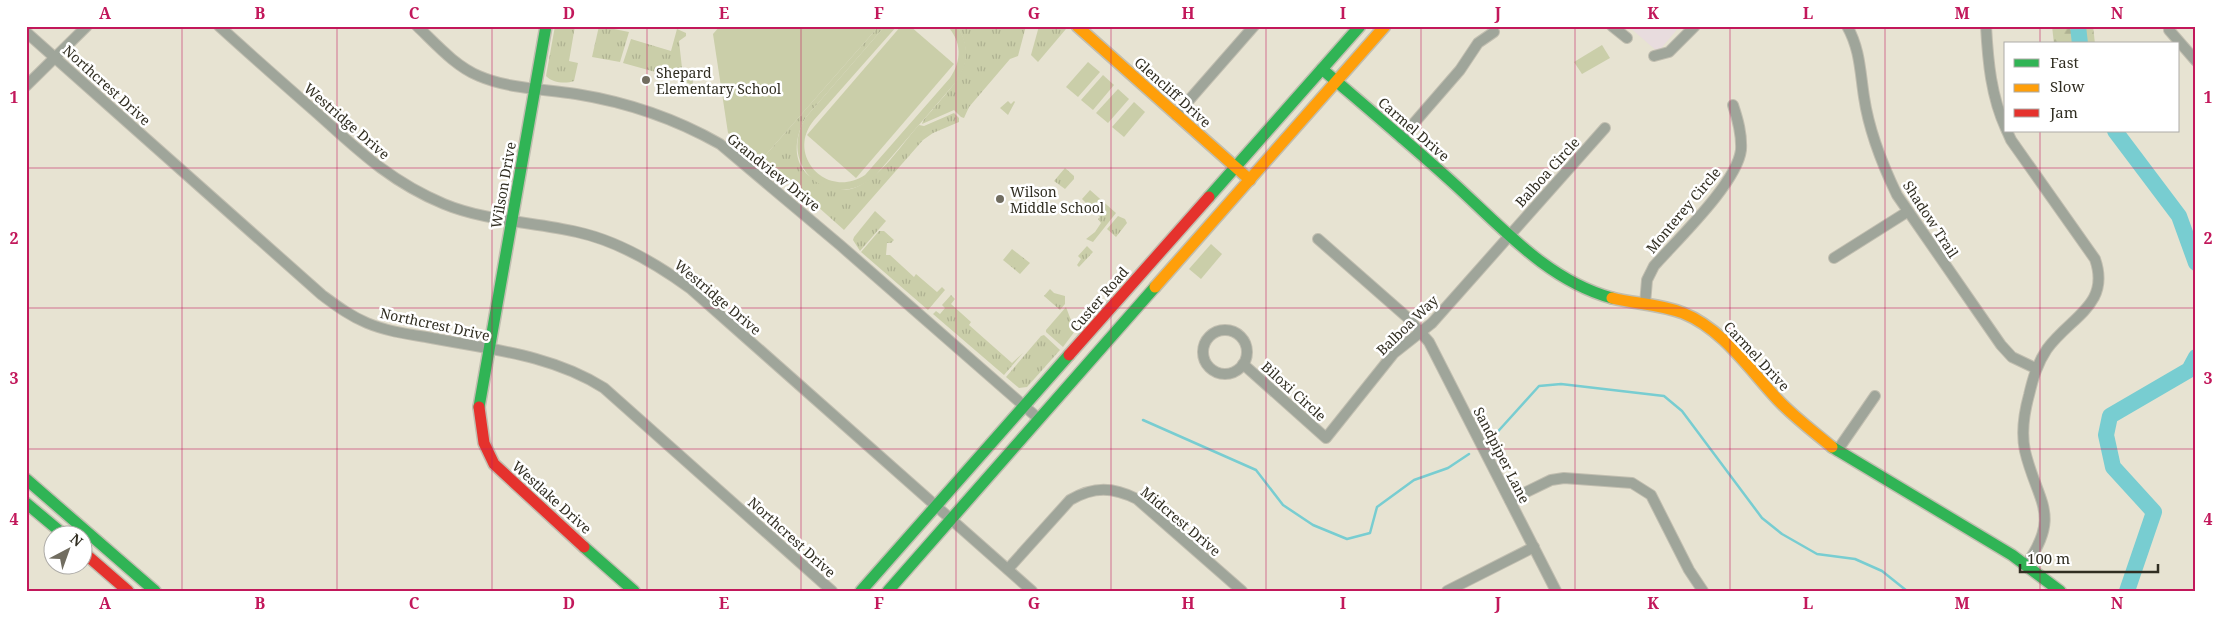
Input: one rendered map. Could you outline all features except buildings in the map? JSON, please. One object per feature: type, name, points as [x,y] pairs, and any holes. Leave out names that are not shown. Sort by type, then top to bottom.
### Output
[{"type":"main road","name":"Wilson Drive","points":[[489,349],[546,26]]},
{"type":"main road","name":"Custer Road","points":[[861,591],[1360,26]]},
{"type":"main road","points":[[888,591],[1385,26]]},
{"type":"main road","name":"Glencliff Drive","points":[[1079,27],[1250,180]]},
{"type":"main road","name":"Carmel Drive","points":[[1322,69],[1511,234],[1533,256],[1575,284],[1602,295],[1662,306],[1684,313],[1707,326],[1728,344],[1778,401],[1836,451],[2026,565],[2060,591]]},
{"type":"main road","name":"Westlake Drive","points":[[489,349],[479,406],[480,425],[488,453],[506,477],[634,591]]},
{"type":"main road","points":[[26,479],[155,591]]},
{"type":"main road","points":[[37,489],[26,502],[51,524]]},
{"type":"main road","points":[[36,511],[48,498]]},
{"type":"main road","points":[[92,560],[128,591]]},
{"type":"street","points":[[26,86],[87,26]]},
{"type":"street","name":"Westridge Drive","points":[[219,26],[388,175],[446,205],[474,214],[578,232],[602,239],[643,258],[670,274],[698,295],[1032,591]]},
{"type":"street","name":"Grandview Drive","points":[[416,26],[459,65],[479,76],[534,89],[577,94],[622,103],[668,119],[699,132],[720,144],[833,239],[1039,419]]},
{"type":"street","points":[[1176,115],[1254,26]]},
{"type":"street","points":[[1612,26],[1627,38]]},
{"type":"street","points":[[1654,56],[1669,52],[1696,26]]},
{"type":"street","name":"Shadow Trail","points":[[1847,26],[1860,58],[1864,97],[1872,134],[1885,170],[1907,212],[2001,345],[2012,357],[2035,368]]},
{"type":"street","points":[[1986,26],[1988,62],[1993,93],[2004,124]]},
{"type":"street","points":[[2168,30],[2179,42]]},
{"type":"street","name":"Northcrest Drive","points":[[26,32],[322,295],[344,312],[368,324],[394,331],[558,364],[577,372],[604,388],[832,591]]},
{"type":"street","points":[[1401,138],[1454,77],[1478,43],[1494,32]]},
{"type":"street","points":[[2180,43],[2196,61]]},
{"type":"street","name":"Monterey Circle","points":[[1645,304],[1648,280],[1654,266],[1728,183],[1737,166],[1741,152],[1741,138],[1733,105]]},
{"type":"street","name":"Balboa Circle","points":[[1511,234],[1605,128]]},
{"type":"street","points":[[2007,132],[2095,259],[2100,283],[2088,308],[2065,329],[2035,368],[2023,422],[2025,450],[2044,508],[2045,522],[2039,547],[2026,565]]},
{"type":"street","points":[[1834,258],[1907,212]]},
{"type":"street","name":"Balboa Way","points":[[1326,438],[1394,353],[1432,323],[1511,234]]},
{"type":"street","name":"Sandpiper Lane","points":[[1318,239],[1421,332],[1429,342],[1556,591]]},
{"type":"street","name":"Biloxi Circle","points":[[1220,331],[1229,331],[1237,334],[1246,348],[1243,364],[1230,374],[1221,374],[1213,370],[1207,364],[1204,356],[1203,348],[1207,340],[1213,334],[1220,331]]},
{"type":"street","name":"Biloxi Circle","points":[[1243,364],[1326,438]]},
{"type":"street","points":[[1836,451],[1876,396]]},
{"type":"street","points":[[1510,500],[1539,485],[1564,478],[1632,483],[1650,495],[1689,570],[1703,591]]},
{"type":"street","name":"Midcrest Drive","points":[[1008,569],[1070,500],[1089,491],[1109,489],[1121,491],[1137,499],[1242,591]]},
{"type":"street","points":[[1447,591],[1534,547]]},
{"type":"shaded area","points":[[1628,26],[1680,26],[1658,52]]},
{"type":"green space","points":[[555,26],[575,26],[569,61],[578,63],[574,81],[559,82],[546,76]]},
{"type":"green space","points":[[599,26],[629,32],[620,62],[592,57]]},
{"type":"green space","points":[[720,26],[879,26],[763,158],[728,133],[713,34]]},
{"type":"green space","points":[[879,26],[885,26],[806,117],[798,138],[797,153],[802,168],[807,174],[814,179],[841,189],[854,188],[873,177],[919,125],[924,126],[954,113],[959,118],[959,122],[933,133],[923,140],[844,230],[763,158]]},
{"type":"green space","points":[[885,26],[897,26],[814,120],[806,133],[804,147],[807,159],[814,170],[825,178],[837,182],[851,181],[865,175],[950,78],[957,65],[959,51],[955,38],[947,26],[957,26],[964,40],[966,55],[963,69],[955,83],[875,176],[858,186],[841,190],[826,187],[813,179],[803,167],[798,152],[799,135],[806,117]]},
{"type":"green space","points":[[901,26],[910,26],[954,64],[856,178],[807,135]]},
{"type":"green space","points":[[957,26],[1026,26],[1018,56],[1010,59],[969,107],[964,118],[954,110],[922,124],[962,71],[966,50]]},
{"type":"green space","points":[[1039,26],[1063,26],[1066,29],[1038,62],[1031,55]]},
{"type":"green space","points":[[2052,26],[2093,26],[2095,42],[2054,42]]},
{"type":"green space","points":[[677,29],[686,33],[686,36],[679,41],[683,77],[692,77],[693,85],[670,76],[623,63],[631,39],[671,51]]},
{"type":"green space","points":[[1602,45],[1610,58],[1582,74],[1574,62]]},
{"type":"green space","points":[[1088,62],[1100,72],[1078,97],[1066,87]]},
{"type":"green space","points":[[1103,75],[1114,85],[1093,110],[1081,100]]},
{"type":"green space","points":[[1118,89],[1129,99],[1108,123],[1096,113]]},
{"type":"green space","points":[[1008,101],[1011,104],[1015,102],[1008,115],[1000,108]]},
{"type":"green space","points":[[1134,102],[1145,112],[1124,137],[1112,127]]},
{"type":"green space","points":[[1065,168],[1074,176],[1074,179],[1065,189],[1054,181]]},
{"type":"green space","points":[[1090,190],[1116,213],[1093,242],[1086,239],[1095,232],[1101,223],[1098,219],[1100,217],[1082,199]]},
{"type":"green space","points":[[875,211],[886,221],[860,251],[853,240],[854,237]]},
{"type":"green space","points":[[1118,216],[1125,219],[1127,223],[1116,237],[1107,229]]},
{"type":"green space","points":[[879,231],[884,231],[894,240],[891,243],[887,243],[886,255],[890,255],[914,277],[916,274],[937,292],[942,287],[945,290],[928,310],[861,252]]},
{"type":"green space","points":[[1211,244],[1222,254],[1201,279],[1189,269]]},
{"type":"green space","points":[[1087,246],[1093,252],[1079,267],[1077,265],[1081,259],[1078,256]]},
{"type":"green space","points":[[1012,249],[1030,263],[1020,274],[1003,260]]},
{"type":"green space","points":[[1050,289],[1054,293],[1065,296],[1065,304],[1060,310],[1044,296]]},
{"type":"green space","points":[[951,295],[955,299],[951,304],[971,322],[969,325],[1012,363],[1023,353],[1004,375],[933,314],[936,311],[940,314],[945,308],[942,305]]},
{"type":"green space","points":[[1066,307],[1075,331],[1063,347],[1046,330]]},
{"type":"green space","points":[[1044,335],[1060,350],[1027,387],[1019,388],[1006,377],[1041,336]]},
{"type":"waterway","points":[[2078,26],[2080,42]]},
{"type":"waterway","points":[[2116,132],[2179,216],[2196,263]]},
{"type":"waterway","points":[[2127,591],[2154,512],[2113,467],[2106,435],[2110,416],[2189,370],[2196,357]]},
{"type":"waterway","points":[[1492,438],[1539,386],[1561,384],[1664,396],[1682,411],[1762,518],[1782,534],[1817,554],[1855,559],[1882,571],[1907,591]]},
{"type":"waterway","points":[[1143,420],[1256,470],[1283,505],[1313,525],[1347,539],[1370,533],[1377,507],[1414,480],[1448,468],[1469,454]]},
{"type":"traffic: fast","points":[[479,407],[546,26]]},
{"type":"traffic: fast","points":[[1209,197],[1360,26]]},
{"type":"traffic: fast","points":[[1322,69],[1435,167],[1506,233],[1545,265],[1588,290],[1612,298]]},
{"type":"traffic: fast","points":[[888,591],[1155,287]]},
{"type":"traffic: fast","points":[[861,591],[1069,355]]},
{"type":"traffic: fast","points":[[1832,447],[2012,555],[2060,591]]},
{"type":"traffic: fast","points":[[26,479],[155,591]]},
{"type":"traffic: fast","points":[[26,503],[51,524]]},
{"type":"traffic: fast","points":[[584,547],[634,591]]},
{"type":"traffic: slow","points":[[1077,26],[1250,180]]},
{"type":"traffic: slow","points":[[1155,287],[1385,26]]},
{"type":"traffic: slow","points":[[1612,298],[1674,310],[1697,320],[1711,329],[1735,351],[1784,406],[1832,447]]},
{"type":"traffic: jam","points":[[1069,355],[1209,197]]},
{"type":"traffic: jam","points":[[479,407],[484,443],[494,464],[584,547]]},
{"type":"traffic: jam","points":[[92,560],[128,591]]},
{"type":"place","name":"Shepard Elementary School","points":[[646,80]]},
{"type":"place","name":"Wilson Middle School","points":[[1000,199]]}]
